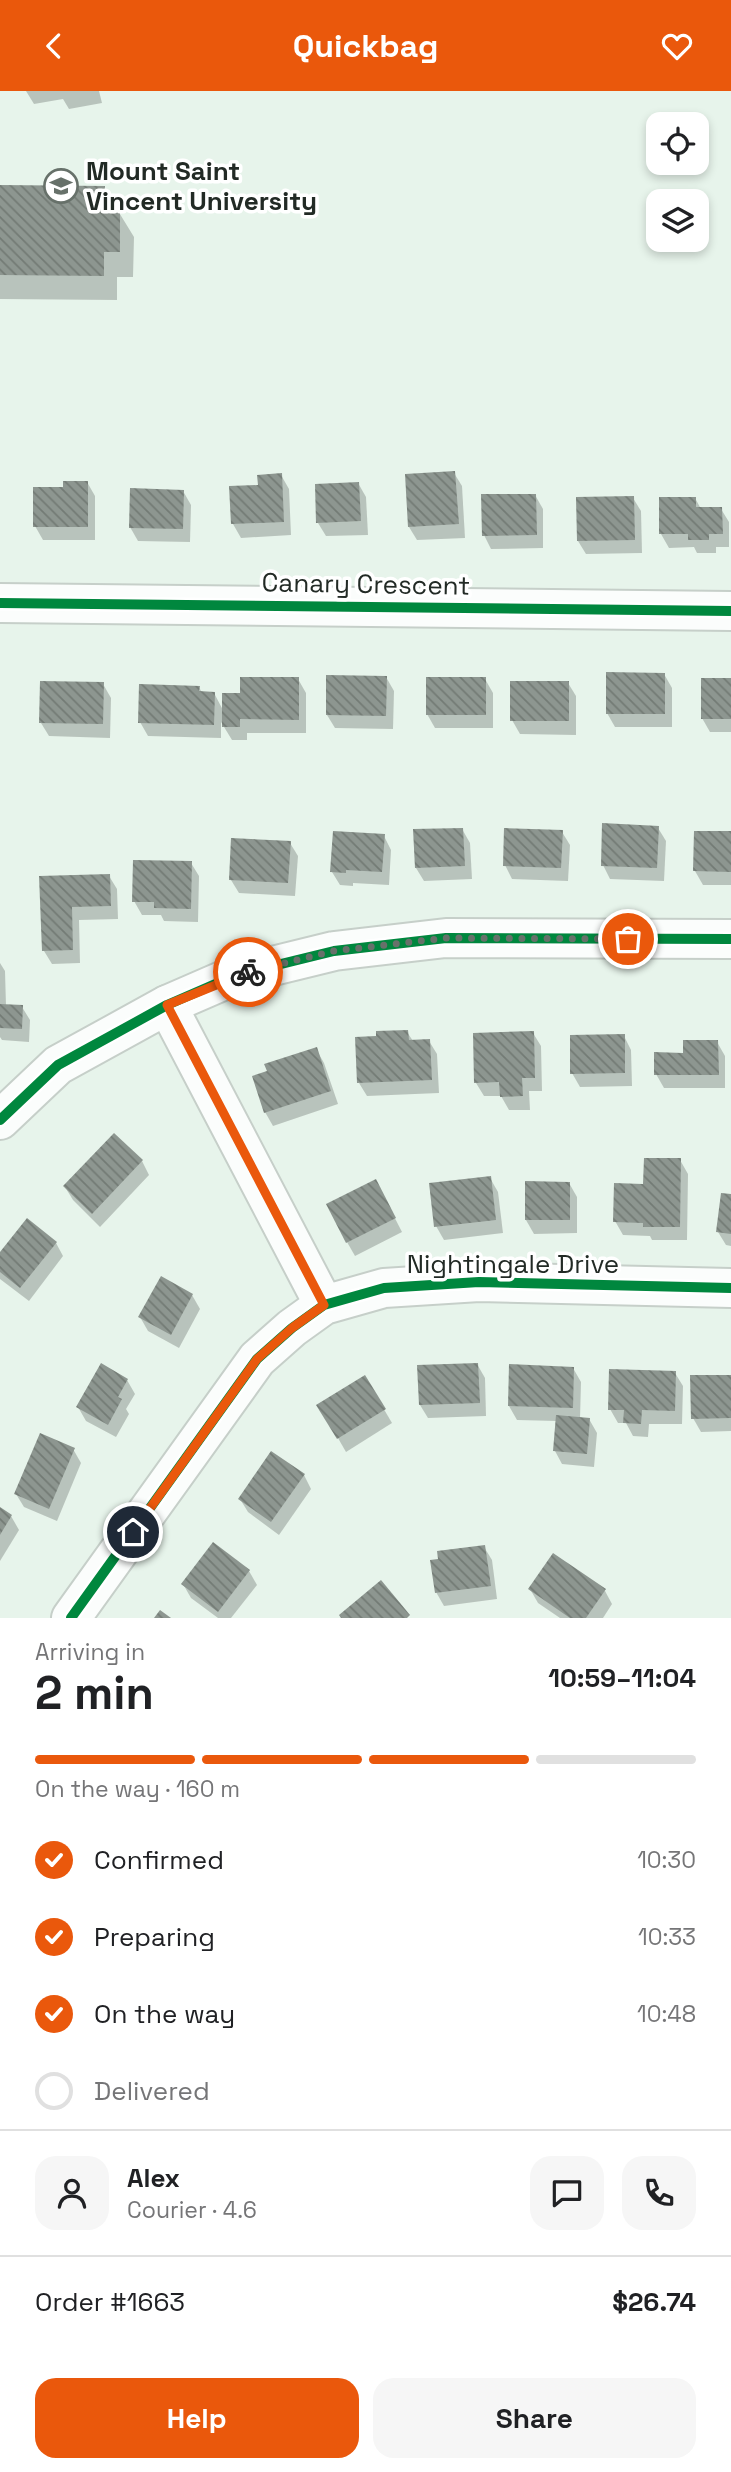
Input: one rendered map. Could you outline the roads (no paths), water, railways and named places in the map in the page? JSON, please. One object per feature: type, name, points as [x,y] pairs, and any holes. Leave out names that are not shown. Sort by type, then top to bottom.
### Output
[{"type":"street","name":"Canary Crescent","points":[[0,603],[731,611]]},
{"type":"street","points":[[0,1120],[58,1065],[167,1005],[236,975],[346,950],[446,938],[731,939]]},
{"type":"street","points":[[167,1005],[324,1305]]},
{"type":"street","name":"Nightingale Drive","points":[[71,1618],[257,1359],[292,1328],[324,1305],[384,1287],[480,1282],[731,1288]]},
{"type":"place","name":"Mount Saint Vincent University","points":[[61,186]]}]
